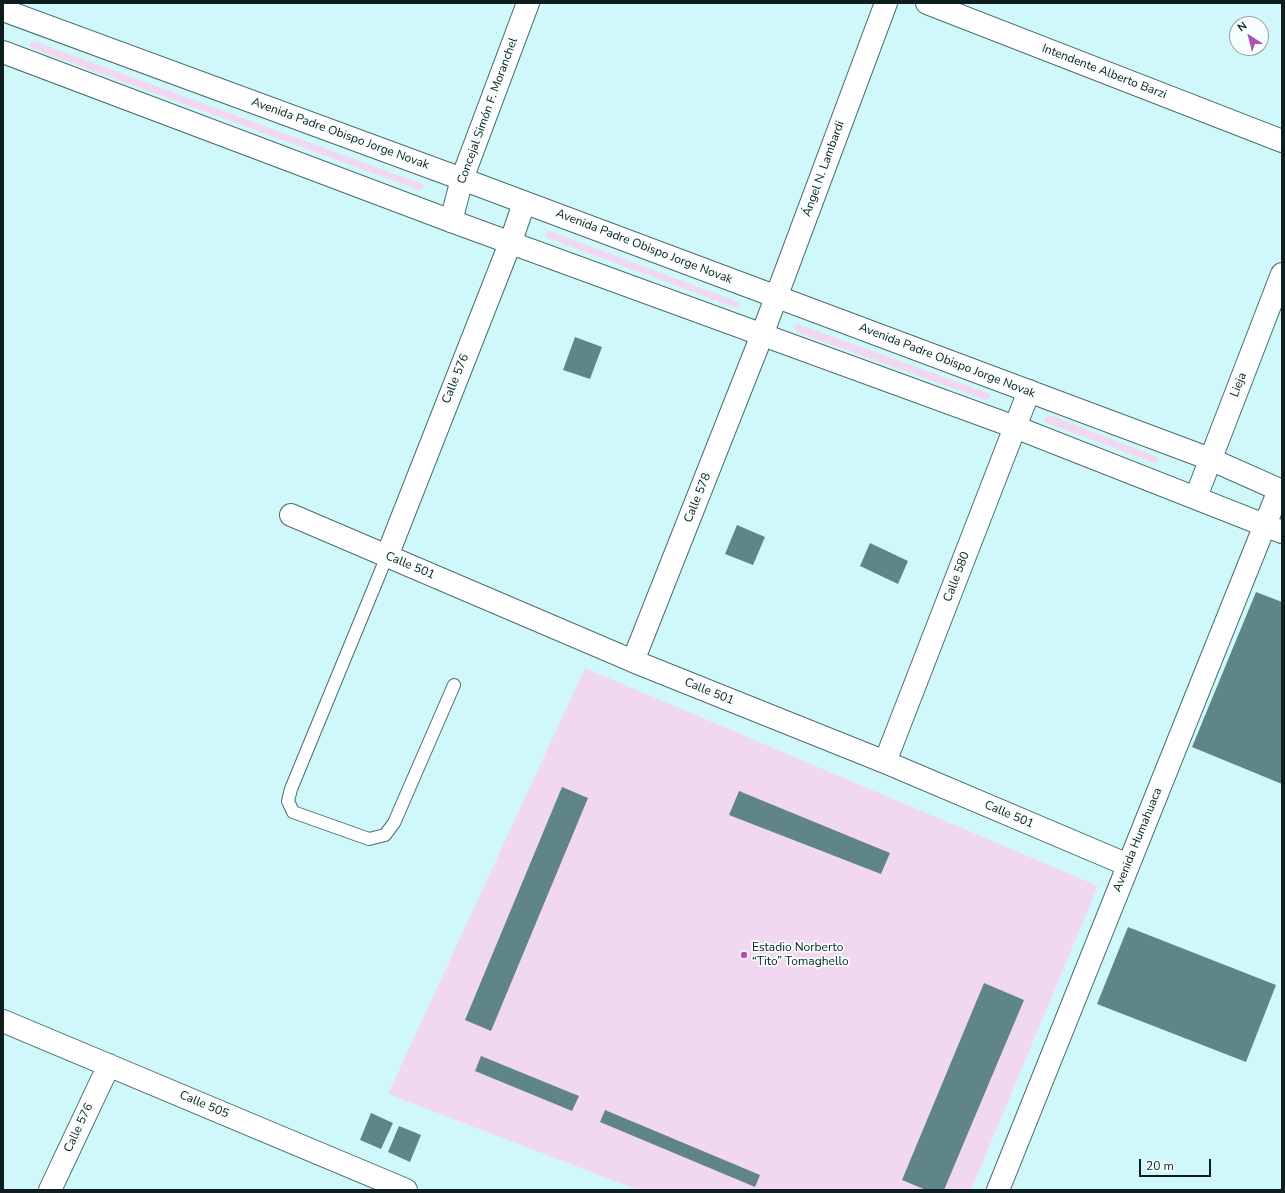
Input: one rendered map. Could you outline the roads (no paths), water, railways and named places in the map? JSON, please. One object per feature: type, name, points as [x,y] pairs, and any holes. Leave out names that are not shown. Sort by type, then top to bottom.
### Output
[{"type":"street","name":"Concejal Simón F. Moranchel","points":[[451,221],[462,179],[528,3]]},
{"type":"street","name":"Ángel N. Lambardi","points":[[762,335],[886,3]]},
{"type":"street","name":"Intendente Alberto Barzi","points":[[927,3],[1282,141]]},
{"type":"street","name":"Avenida Padre Obispo Jorge Novak","points":[[5,9],[1210,459],[1280,491]]},
{"type":"street","points":[[3,52],[451,221],[511,241],[762,335],[1016,427],[1274,528]]},
{"type":"street","name":"Calle 576","points":[[387,556],[511,241],[524,203]]},
{"type":"street","name":"Lieja","points":[[1196,497],[1282,274]]},
{"type":"street","name":"Calle 578","points":[[633,661],[762,335]]},
{"type":"street","name":"Calle 580","points":[[885,762],[1029,392]]},
{"type":"street","name":"Avenida Humahuaca","points":[[998,1190],[1128,865],[1274,528],[1280,491]]},
{"type":"street","name":"Calle 501","points":[[291,515],[633,661],[885,762],[1128,865]]},
{"type":"street","name":"Calle 505","points":[[3,1021],[109,1065],[363,1182],[406,1190]]},
{"type":"street","name":"Calle 576","points":[[50,1190],[109,1065]]},
{"type":"lane","points":[[387,556],[291,789],[288,801],[293,812],[369,839],[385,835],[394,823],[454,685]]},
{"type":"place","name":"Estadio Norberto “Tito” Tomaghello","points":[[744,955]]}]
